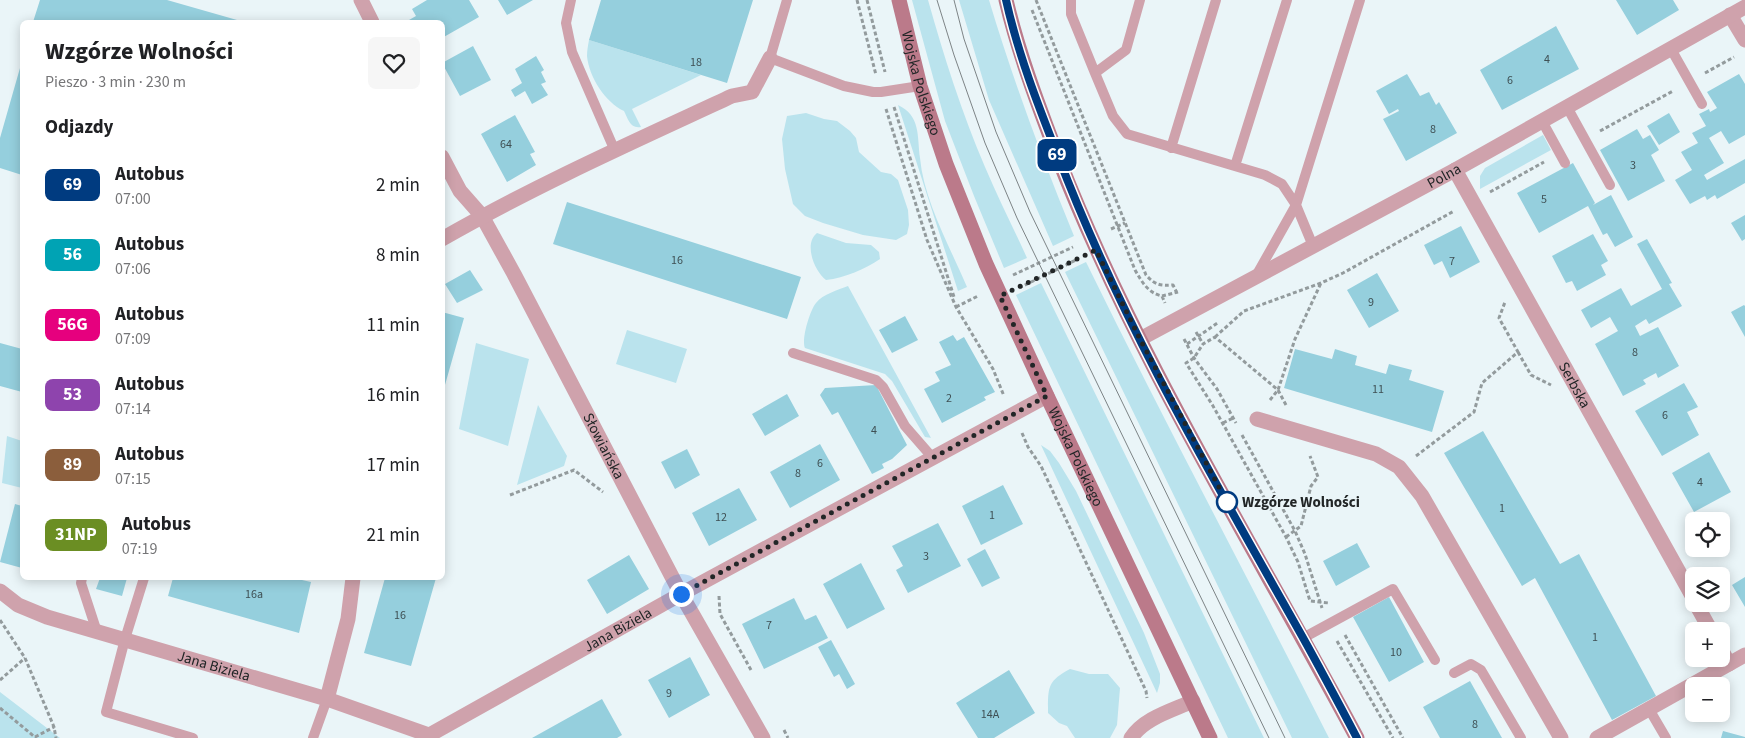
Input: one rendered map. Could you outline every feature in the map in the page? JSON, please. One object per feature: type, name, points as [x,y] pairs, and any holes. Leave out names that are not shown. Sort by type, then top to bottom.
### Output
[{"type":"street","points":[[360,0],[371,20]]},
{"type":"street","name":"Wojska Polskiego","points":[[899,0],[920,86],[946,164],[998,290],[1210,738]]},
{"type":"street","points":[[1006,0],[1012,28],[1034,96],[1094,244],[1140,339],[1357,738]]},
{"type":"street","name":"Polna","points":[[1140,339],[1455,170],[1745,7]]},
{"type":"street","points":[[1730,15],[1745,40]]},
{"type":"street","points":[[445,237],[482,216],[615,150],[732,96],[752,92],[770,58]]},
{"type":"street","name":"Słowiańska","points":[[445,163],[460,191],[482,216],[681,594],[763,738]]},
{"type":"street","name":"Serbska","points":[[1455,170],[1685,584]]},
{"type":"street","name":"Jana Biziela","points":[[0,591],[18,605],[47,617],[327,699],[427,737],[681,594],[1047,396]]},
{"type":"street","points":[[1257,419],[1376,454],[1399,467],[1422,496],[1561,738]]},
{"type":"street","points":[[327,699],[348,619],[353,580]]},
{"type":"street","points":[[1730,663],[1745,655]]},
{"type":"street","points":[[1603,737],[1724,667]]},
{"type":"street","points":[[1131,738],[1143,725],[1153,719],[1193,701]]},
{"type":"lane","points":[[571,0],[566,23],[572,52],[615,150]]},
{"type":"lane","points":[[787,0],[770,58],[844,86],[885,92],[920,86]]},
{"type":"lane","points":[[1071,0],[1071,14],[1095,73],[1113,116],[1126,134],[1265,175],[1282,184],[1296,205],[1313,246]]},
{"type":"lane","points":[[1095,73],[1126,50],[1140,0]]},
{"type":"lane","points":[[1171,148],[1216,0]]},
{"type":"lane","points":[[1235,166],[1287,0]]},
{"type":"lane","points":[[1256,277],[1296,205],[1360,0]]},
{"type":"lane","points":[[1670,49],[1702,104]]},
{"type":"lane","points":[[1568,107],[1610,185]]},
{"type":"lane","points":[[1542,121],[1564,163]]},
{"type":"lane","points":[[792,354],[876,380],[883,387],[905,426],[932,457]]},
{"type":"lane","points":[[82,580],[97,632]]},
{"type":"lane","points":[[143,580],[106,712],[194,738]]},
{"type":"lane","points":[[1304,638],[1394,589],[1435,660]]},
{"type":"lane","points":[[1454,673],[1471,664],[1481,670],[1521,738]]},
{"type":"lane","points":[[313,738],[327,699]]},
{"type":"lane","points":[[1649,709],[1666,738]]},
{"type":"path","points":[[857,0],[926,240],[956,307],[993,369],[1001,390]]},
{"type":"path","points":[[867,0],[885,92],[951,285],[956,307]]},
{"type":"path","points":[[1036,0],[1146,275],[1153,283],[1159,286],[1173,285],[1203,344]]},
{"type":"path","points":[[1032,9],[1135,270],[1145,287],[1155,295],[1162,296],[1173,321],[1194,358],[1217,389],[1295,531],[1305,554],[1320,601],[1403,738]]},
{"type":"path","points":[[956,307],[998,290],[1094,244],[1117,226],[1125,223]]},
{"type":"path","points":[[974,299],[998,290],[1094,244]]},
{"type":"path","points":[[1257,419],[1278,390],[1295,339],[1321,283]]},
{"type":"path","points":[[1399,467],[1474,412],[1482,383],[1518,352],[1499,318],[1506,300]]},
{"type":"path","points":[[1213,406],[1286,537],[1298,562],[1310,601],[1330,603],[1332,622],[1393,738]]},
{"type":"path","points":[[1025,440],[1041,466],[1146,691],[1147,704]]},
{"type":"path","points":[[510,495],[574,470],[609,497]]},
{"type":"path","points":[[0,620],[26,658],[54,727],[56,738]]},
{"type":"path","points":[[0,680],[26,658]]},
{"type":"path","points":[[0,708],[36,738],[54,727]]},
{"type":"shaded area","points":[[912,0],[928,0],[947,64],[969,126],[990,179],[1027,258],[1004,268],[945,121]]},
{"type":"shaded area","points":[[959,0],[989,0],[1028,119],[1074,236],[1053,246],[989,100]]},
{"type":"shaded area","points":[[589,40],[701,75],[632,109],[641,127],[637,127],[630,123],[624,111],[610,102],[599,88],[588,64]]},
{"type":"shaded area","points":[[898,105],[911,115],[916,127],[922,174],[932,207],[967,287],[958,291]]},
{"type":"shaded area","points":[[806,113],[837,121],[856,138],[859,152],[881,172],[891,174],[898,180],[908,210],[909,225],[907,234],[896,240],[863,235],[805,216],[793,204],[785,169],[782,139],[787,116]]},
{"type":"shaded area","points":[[1543,135],[1551,150],[1480,189],[1480,176],[1485,168]]},
{"type":"shaded area","points":[[817,233],[846,243],[871,245],[879,252],[880,259],[854,272],[826,280],[818,271],[812,258],[811,244]]},
{"type":"shaded area","points":[[1086,262],[1329,738],[1292,738],[1065,272]]},
{"type":"shaded area","points":[[1041,283],[1264,738],[1228,738],[1016,295]]},
{"type":"shaded area","points":[[848,286],[931,438],[925,437],[892,381],[885,374],[805,348],[804,339],[807,325],[816,303],[827,295]]},
{"type":"shaded area","points":[[627,330],[687,349],[676,383],[616,364]]},
{"type":"shaded area","points":[[476,343],[529,359],[508,446],[459,429]]},
{"type":"shaded area","points":[[538,405],[567,456],[564,466],[517,485]]},
{"type":"shaded area","points":[[7,436],[20,440],[20,488],[2,483]]},
{"type":"shaded area","points":[[1041,445],[1050,451],[1076,491],[1144,633],[1160,674],[1157,693]]},
{"type":"shaded area","points":[[1070,669],[1089,674],[1108,674],[1120,688],[1117,725],[1110,738],[1075,738],[1067,726],[1059,723],[1048,713],[1050,686],[1057,677]]},
{"type":"shaded area","points":[[0,692],[60,738],[0,738]]},
{"type":"building","points":[[40,0],[167,0],[237,20],[34,20]]},
{"type":"building","points":[[427,0],[469,0],[479,17],[445,36],[445,20],[409,20],[416,16],[412,9]]},
{"type":"building","points":[[498,0],[533,0],[507,15]]},
{"type":"building","points":[[601,0],[753,0],[727,83],[589,40]]},
{"type":"building","points":[[1616,0],[1673,0],[1679,10],[1637,35]]},
{"type":"building","points":[[1556,26],[1579,69],[1502,110],[1480,70]]},
{"type":"building","points":[[473,46],[491,80],[460,96],[445,68],[445,61]]},
{"type":"building","points":[[536,56],[544,70],[541,72],[546,82],[541,84],[548,95],[532,104],[525,91],[515,97],[511,90],[522,83],[515,69]]},
{"type":"building","points":[[20,68],[20,174],[0,168],[0,138]]},
{"type":"building","points":[[1407,74],[1420,96],[1429,92],[1436,105],[1439,102],[1457,133],[1406,161],[1383,119],[1399,111],[1398,109],[1389,114],[1376,91]]},
{"type":"building","points":[[1739,74],[1745,84],[1745,135],[1729,144],[1721,131],[1709,138],[1724,163],[1704,175],[1707,180],[1745,159],[1745,183],[1717,199],[1715,195],[1707,200],[1705,196],[1690,204],[1675,180],[1692,170],[1681,152],[1698,143],[1692,133],[1706,126],[1699,114],[1709,109],[1710,112],[1717,108],[1707,92]]},
{"type":"building","points":[[1669,113],[1680,132],[1659,145],[1647,126]]},
{"type":"building","points":[[515,115],[535,152],[530,154],[536,165],[507,182],[481,134]]},
{"type":"building","points":[[1637,129],[1643,139],[1650,135],[1659,150],[1651,155],[1665,181],[1628,201],[1600,150]]},
{"type":"building","points":[[1573,163],[1595,203],[1593,205],[1611,195],[1633,237],[1615,247],[1607,233],[1603,235],[1588,206],[1539,233],[1517,193]]},
{"type":"building","points":[[567,202],[801,277],[787,319],[553,244]]},
{"type":"building","points":[[1745,215],[1745,239],[1742,241],[1731,223]]},
{"type":"building","points":[[1461,226],[1480,262],[1450,278],[1442,261],[1434,265],[1424,245]]},
{"type":"building","points":[[1593,234],[1608,261],[1601,265],[1606,275],[1577,291],[1572,281],[1566,283],[1552,256]]},
{"type":"building","points":[[1647,239],[1672,283],[1669,284],[1682,306],[1649,324],[1646,319],[1635,326],[1640,336],[1658,327],[1679,366],[1658,378],[1656,373],[1643,380],[1646,384],[1623,396],[1595,344],[1618,331],[1610,317],[1591,328],[1581,310],[1621,288],[1631,306],[1662,289],[1637,244]]},
{"type":"building","points":[[470,270],[483,290],[457,303],[445,284]]},
{"type":"building","points":[[1377,273],[1399,311],[1369,328],[1347,290]]},
{"type":"building","points":[[1745,306],[1745,337],[1731,312]]},
{"type":"building","points":[[445,313],[464,318],[445,385]]},
{"type":"building","points":[[905,316],[918,340],[892,353],[879,330]]},
{"type":"building","points":[[953,335],[957,341],[964,337],[995,392],[984,397],[986,400],[942,423],[924,389],[940,381],[935,372],[951,365],[939,342]]},
{"type":"building","points":[[0,343],[20,348],[20,391],[0,386]]},
{"type":"building","points":[[1295,349],[1332,359],[1335,349],[1357,356],[1355,365],[1386,374],[1389,364],[1412,370],[1409,380],[1444,391],[1432,432],[1284,388]]},
{"type":"building","points":[[1684,383],[1698,407],[1687,412],[1699,435],[1662,456],[1635,411]]},
{"type":"building","points":[[876,385],[907,445],[892,459],[882,464],[884,468],[872,474],[838,412],[832,415],[820,395],[825,388]]},
{"type":"building","points":[[787,394],[799,416],[765,436],[752,414]]},
{"type":"building","points":[[1483,431],[1560,564],[1579,554],[1656,696],[1612,720],[1535,578],[1522,586],[1444,453]]},
{"type":"building","points":[[820,444],[840,480],[790,508],[770,472]]},
{"type":"building","points":[[687,449],[700,475],[675,489],[661,462]]},
{"type":"building","points":[[1709,452],[1731,492],[1694,512],[1672,473]]},
{"type":"building","points":[[1003,485],[1023,524],[981,545],[962,506]]},
{"type":"building","points":[[739,488],[757,520],[709,546],[692,513]]},
{"type":"building","points":[[15,504],[20,505],[20,567],[0,562]]},
{"type":"building","points":[[938,523],[961,566],[908,593],[896,570],[903,566],[892,546]]},
{"type":"building","points":[[1357,543],[1370,567],[1336,586],[1323,561]]},
{"type":"building","points":[[985,549],[1000,578],[982,587],[967,559]]},
{"type":"building","points":[[629,555],[649,589],[607,614],[587,580]]},
{"type":"building","points":[[861,563],[885,609],[847,629],[823,584]]},
{"type":"building","points":[[1745,577],[1745,607],[1732,585]]},
{"type":"building","points":[[99,580],[126,580],[122,596],[96,589]]},
{"type":"building","points":[[172,580],[302,580],[311,582],[299,633],[168,596]]},
{"type":"building","points":[[384,580],[435,580],[411,666],[364,653]]},
{"type":"building","points":[[1389,597],[1424,662],[1389,682],[1353,617]]},
{"type":"building","points":[[794,598],[805,620],[816,615],[828,638],[764,669],[742,624]]},
{"type":"building","points":[[831,640],[855,684],[847,689],[839,674],[834,677],[818,647]]},
{"type":"building","points":[[690,657],[710,695],[669,718],[648,680]]},
{"type":"building","points":[[1009,670],[1035,713],[994,738],[978,738],[956,703]]},
{"type":"building","points":[[1470,681],[1502,738],[1440,738],[1423,707]]},
{"type":"building","points":[[602,699],[622,735],[617,738],[532,738]]},
{"type":"building","points":[[1723,731],[1745,737],[1745,738],[1721,738]]},
{"type":"tram line","points":[[937,0],[985,143],[1017,218],[1269,738]]},
{"type":"tram line","points":[[954,0],[964,39],[996,132],[1030,212],[1285,738]]},
{"type":"bus line","name":"69","points":[[1006,0],[1012,28],[1034,96],[1068,183],[1102,262],[1184,422],[1251,547],[1304,638],[1357,738]]},
{"type":"place","name":"Wzgórze Wolności","points":[[1227,502]]},
{"type":"route","points":[[681,594],[1047,396],[1000,296],[1096,250],[1140,339],[1227,502]]}]
